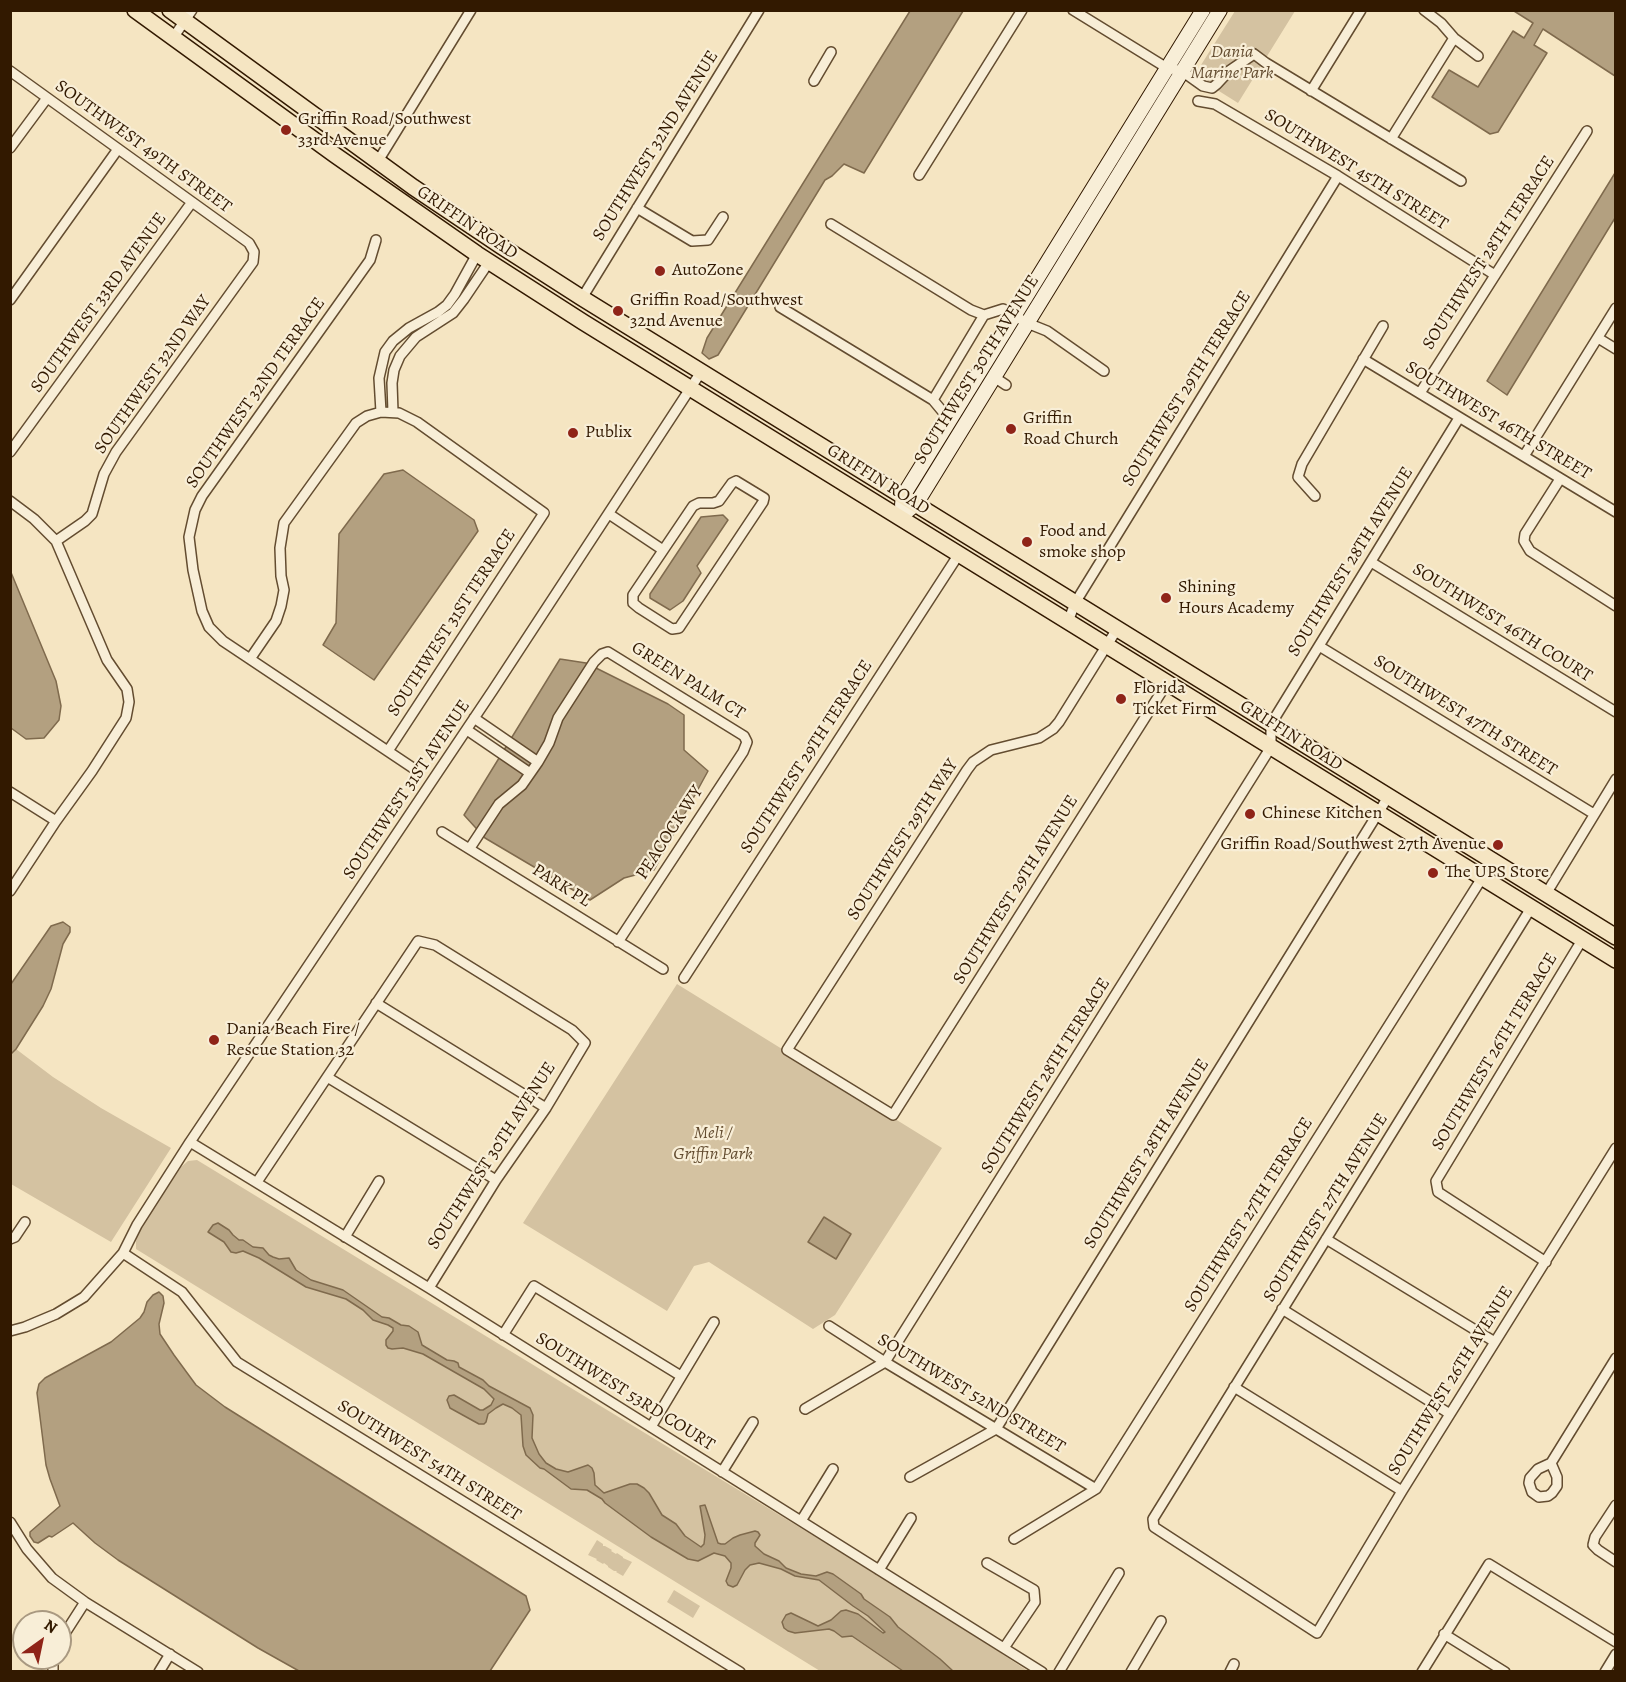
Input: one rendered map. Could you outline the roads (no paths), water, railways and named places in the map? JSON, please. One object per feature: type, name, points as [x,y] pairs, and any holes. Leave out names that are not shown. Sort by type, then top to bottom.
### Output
[{"type":"main road","name":"GRIFFIN ROAD","points":[[135,10],[335,155],[531,289],[1616,960]]},
{"type":"main road","name":"SOUTHWEST 30TH AVENUE","points":[[909,500],[1000,381],[1021,320],[1203,10]]},
{"type":"main road","name":"SOUTHWEST 30TH AVENUE","points":[[900,517],[949,422],[1021,320],[1220,10]]},
{"type":"main road","name":"GRIFFIN ROAD","points":[[179,13],[413,187],[476,230],[701,372],[1616,937]]},
{"type":"main road","points":[[335,155],[368,165],[378,161]]},
{"type":"main road","points":[[374,182],[381,178],[388,178],[413,187]]},
{"type":"main road","points":[[531,289],[562,300],[582,298]]},
{"type":"main road","points":[[1506,893],[1546,894]]},
{"type":"main road","points":[[1531,908],[1571,910]]},
{"type":"street","points":[[378,161],[471,10]]},
{"type":"street","name":"SOUTHWEST 32ND AVENUE","points":[[582,298],[759,10]]},
{"type":"street","points":[[919,175],[1022,10]]},
{"type":"street","points":[[1073,10],[1167,69],[1182,71],[1203,86],[1212,88],[1229,71],[1254,54],[1461,181]]},
{"type":"street","points":[[1311,91],[1361,10]]},
{"type":"street","points":[[1424,10],[1441,23],[1454,38],[1478,56]]},
{"type":"street","points":[[168,34],[179,13]]},
{"type":"street","points":[[1391,139],[1454,38]]},
{"type":"street","points":[[814,81],[831,52]]},
{"type":"street","name":"SOUTHWEST 49TH STREET","points":[[10,71],[249,243],[254,252]]},
{"type":"street","points":[[10,148],[47,98]]},
{"type":"street","name":"SOUTHWEST 45TH STREET","points":[[1198,101],[1215,104],[1338,176],[1495,275]]},
{"type":"street","name":"SOUTHWEST 28TH TERRACE","points":[[1420,393],[1587,131]]},
{"type":"street","points":[[10,300],[118,149]]},
{"type":"street","name":"SOUTHWEST 29TH TERRACE","points":[[1068,622],[1075,603],[1338,176]]},
{"type":"street","name":"SOUTHWEST 33RD AVENUE","points":[[10,452],[192,202]]},
{"type":"street","points":[[637,208],[692,241],[708,240],[723,217]]},
{"type":"street","points":[[831,225],[971,310],[984,315],[1003,309],[1047,331],[1104,371]]},
{"type":"street","name":"SOUTHWEST 32ND TERRACE","points":[[376,240],[370,260],[202,496],[195,510],[189,537],[202,611],[209,627],[223,641],[413,768]]},
{"type":"street","name":"SOUTHWEST 32ND WAY","points":[[56,541],[92,514],[104,474],[116,453],[253,262],[254,252]]},
{"type":"street","points":[[381,412],[379,378],[385,352],[393,341],[409,328],[438,312],[447,304],[483,258]]},
{"type":"street","points":[[250,659],[276,621],[282,606],[284,590],[280,576],[280,548],[284,523],[356,423],[381,412],[393,412],[392,383],[400,356],[416,337],[453,313],[464,299],[483,258]]},
{"type":"street","points":[[780,307],[933,400],[949,422]]},
{"type":"street","points":[[1524,456],[1616,308]]},
{"type":"street","points":[[933,400],[984,315]]},
{"type":"street","points":[[1315,496],[1298,477],[1302,464],[1383,326]]},
{"type":"street","points":[[1598,338],[1616,349]]},
{"type":"street","name":"SOUTHWEST 46TH STREET","points":[[1363,359],[1616,512]]},
{"type":"street","name":"SOUTHWEST 31ST AVENUE","points":[[10,1331],[56,1314],[84,1297],[123,1253],[137,1225],[190,1142],[474,718],[701,372]]},
{"type":"street","name":"SOUTHWEST 31ST TERRACE","points":[[388,751],[544,513],[417,422],[393,412]]},
{"type":"street","name":"SOUTHWEST 28TH AVENUE","points":[[1271,724],[1459,418]]},
{"type":"street","points":[[1560,478],[1525,534],[1524,541],[1530,551],[1616,606]]},
{"type":"street","points":[[736,481],[764,498],[679,627],[672,629],[633,603],[633,595],[663,550],[693,506],[699,503],[719,501],[732,483],[736,481]]},
{"type":"street","points":[[10,501],[34,519],[56,541],[107,660],[127,689],[129,702],[126,718],[10,891]]},
{"type":"street","points":[[609,514],[663,550]]},
{"type":"street","name":"SOUTHWEST 29TH TERRACE","points":[[684,978],[959,554]]},
{"type":"street","name":"SOUTHWEST 46TH COURT","points":[[1371,562],[1616,712]]},
{"type":"street","name":"SOUTHWEST 29TH WAY","points":[[893,1115],[787,1050],[973,762],[992,750],[1039,738],[1053,729],[1117,629]]},
{"type":"street","name":"SOUTHWEST 47TH STREET","points":[[1319,646],[1594,814]]},
{"type":"street","name":"GREEN PALM CT","points":[[538,762],[549,743],[558,718],[594,662],[602,654],[608,652],[744,735],[747,742]]},
{"type":"street","name":"SOUTHWEST 29TH AVENUE","points":[[893,1115],[1167,683]]},
{"type":"street","points":[[470,849],[499,804],[522,784],[538,762],[474,718]]},
{"type":"street","points":[[1271,724],[1271,747]]},
{"type":"street","points":[[466,730],[530,773]]},
{"type":"street","name":"PEACOCK WY","points":[[618,942],[743,752],[747,742]]},
{"type":"street","name":"SOUTHWEST 28TH TERRACE","points":[[805,1410],[885,1362],[1271,747]]},
{"type":"street","points":[[1546,894],[1616,779]]},
{"type":"street","points":[[10,792],[56,821]]},
{"type":"street","name":"SOUTHWEST 28TH AVENUE","points":[[910,1477],[996,1429],[1388,797]]},
{"type":"street","name":"PARK PL","points":[[442,832],[663,969]]},
{"type":"street","name":"SOUTHWEST 27TH TERRACE","points":[[1014,1539],[1096,1489],[1482,878]]},
{"type":"street","name":"SOUTHWEST 27TH AVENUE","points":[[1317,1633],[1154,1527],[1153,1519],[1531,908]]},
{"type":"street","name":"SOUTHWEST 26TH TERRACE","points":[[1546,1262],[1437,1192],[1436,1181],[1582,940]]},
{"type":"street","name":"SOUTHWEST 30TH AVENUE","points":[[376,1003],[418,941],[435,945],[572,1030],[585,1043],[546,1108],[496,1180],[429,1288]]},
{"type":"street","points":[[257,1182],[376,1003],[546,1108]]},
{"type":"street","points":[[327,1077],[496,1180]]},
{"type":"street","name":"SOUTHWEST 53RD COURT","points":[[190,1142],[429,1288],[1042,1671]]},
{"type":"street","name":"SOUTHWEST 26TH AVENUE","points":[[1317,1633],[1402,1491],[1616,1148]]},
{"type":"street","points":[[345,1237],[379,1182]]},
{"type":"street","points":[[10,1239],[15,1237],[25,1222]]},
{"type":"street","points":[[1326,1239],[1495,1342]]},
{"type":"street","name":"SOUTHWEST 54TH STREET","points":[[123,1253],[182,1292],[237,1362],[740,1671]]},
{"type":"street","points":[[503,1335],[534,1286],[681,1376]]},
{"type":"street","points":[[1282,1309],[1450,1414]]},
{"type":"street","points":[[651,1427],[714,1322]]},
{"type":"street","name":"SOUTHWEST 52ND STREET","points":[[829,1326],[1096,1489]]},
{"type":"street","points":[[1551,1463],[1616,1358]]},
{"type":"street","points":[[1234,1387],[1402,1491]]},
{"type":"street","points":[[722,1472],[753,1422]]},
{"type":"street","points":[[801,1521],[833,1469]]},
{"type":"street","points":[[1616,1505],[1595,1537],[1593,1545],[1616,1562]]},
{"type":"street","points":[[879,1570],[911,1518]]},
{"type":"street","points":[[10,1522],[27,1550],[51,1578],[85,1602],[198,1671]]},
{"type":"street","points":[[987,1563],[1034,1590],[1035,1602],[1005,1648]]},
{"type":"street","points":[[1422,1671],[1489,1564],[1616,1642]]},
{"type":"street","points":[[1059,1671],[1119,1573]]},
{"type":"street","points":[[72,1622],[85,1602]]},
{"type":"street","points":[[1131,1671],[1161,1621]]},
{"type":"street","points":[[1444,1634],[1505,1671]]},
{"type":"street","points":[[1605,1671],[1616,1653]]},
{"type":"street","points":[[159,1671],[170,1654]]},
{"type":"place","name":"Griffin Road/Southwest 33rd Avenue","points":[[286,130]]},
{"type":"place","name":"AutoZone","points":[[660,271]]},
{"type":"place","name":"Griffin Road/Southwest 32nd Avenue","points":[[618,311]]},
{"type":"place","name":"Griffin Road Church","points":[[1011,429]]},
{"type":"place","name":"Publix","points":[[573,433]]},
{"type":"place","name":"Food and smoke shop","points":[[1027,542]]},
{"type":"place","name":"Shining Hours Academy","points":[[1166,598]]},
{"type":"place","name":"Florida Ticket Firm","points":[[1121,699]]},
{"type":"place","name":"Chinese Kitchen","points":[[1250,814]]},
{"type":"place","name":"Griffin Road/Southwest 27th Avenue","points":[[1498,845]]},
{"type":"place","name":"The UPS Store","points":[[1433,873]]},
{"type":"place","name":"Dania Beach Fire / Rescue Station 32","points":[[214,1040]]},
{"type":"park label","name":"Dania Marine Park","points":[[1232,63]]},
{"type":"park label","name":"Meli / Griffin Park","points":[[713,1144]]}]
